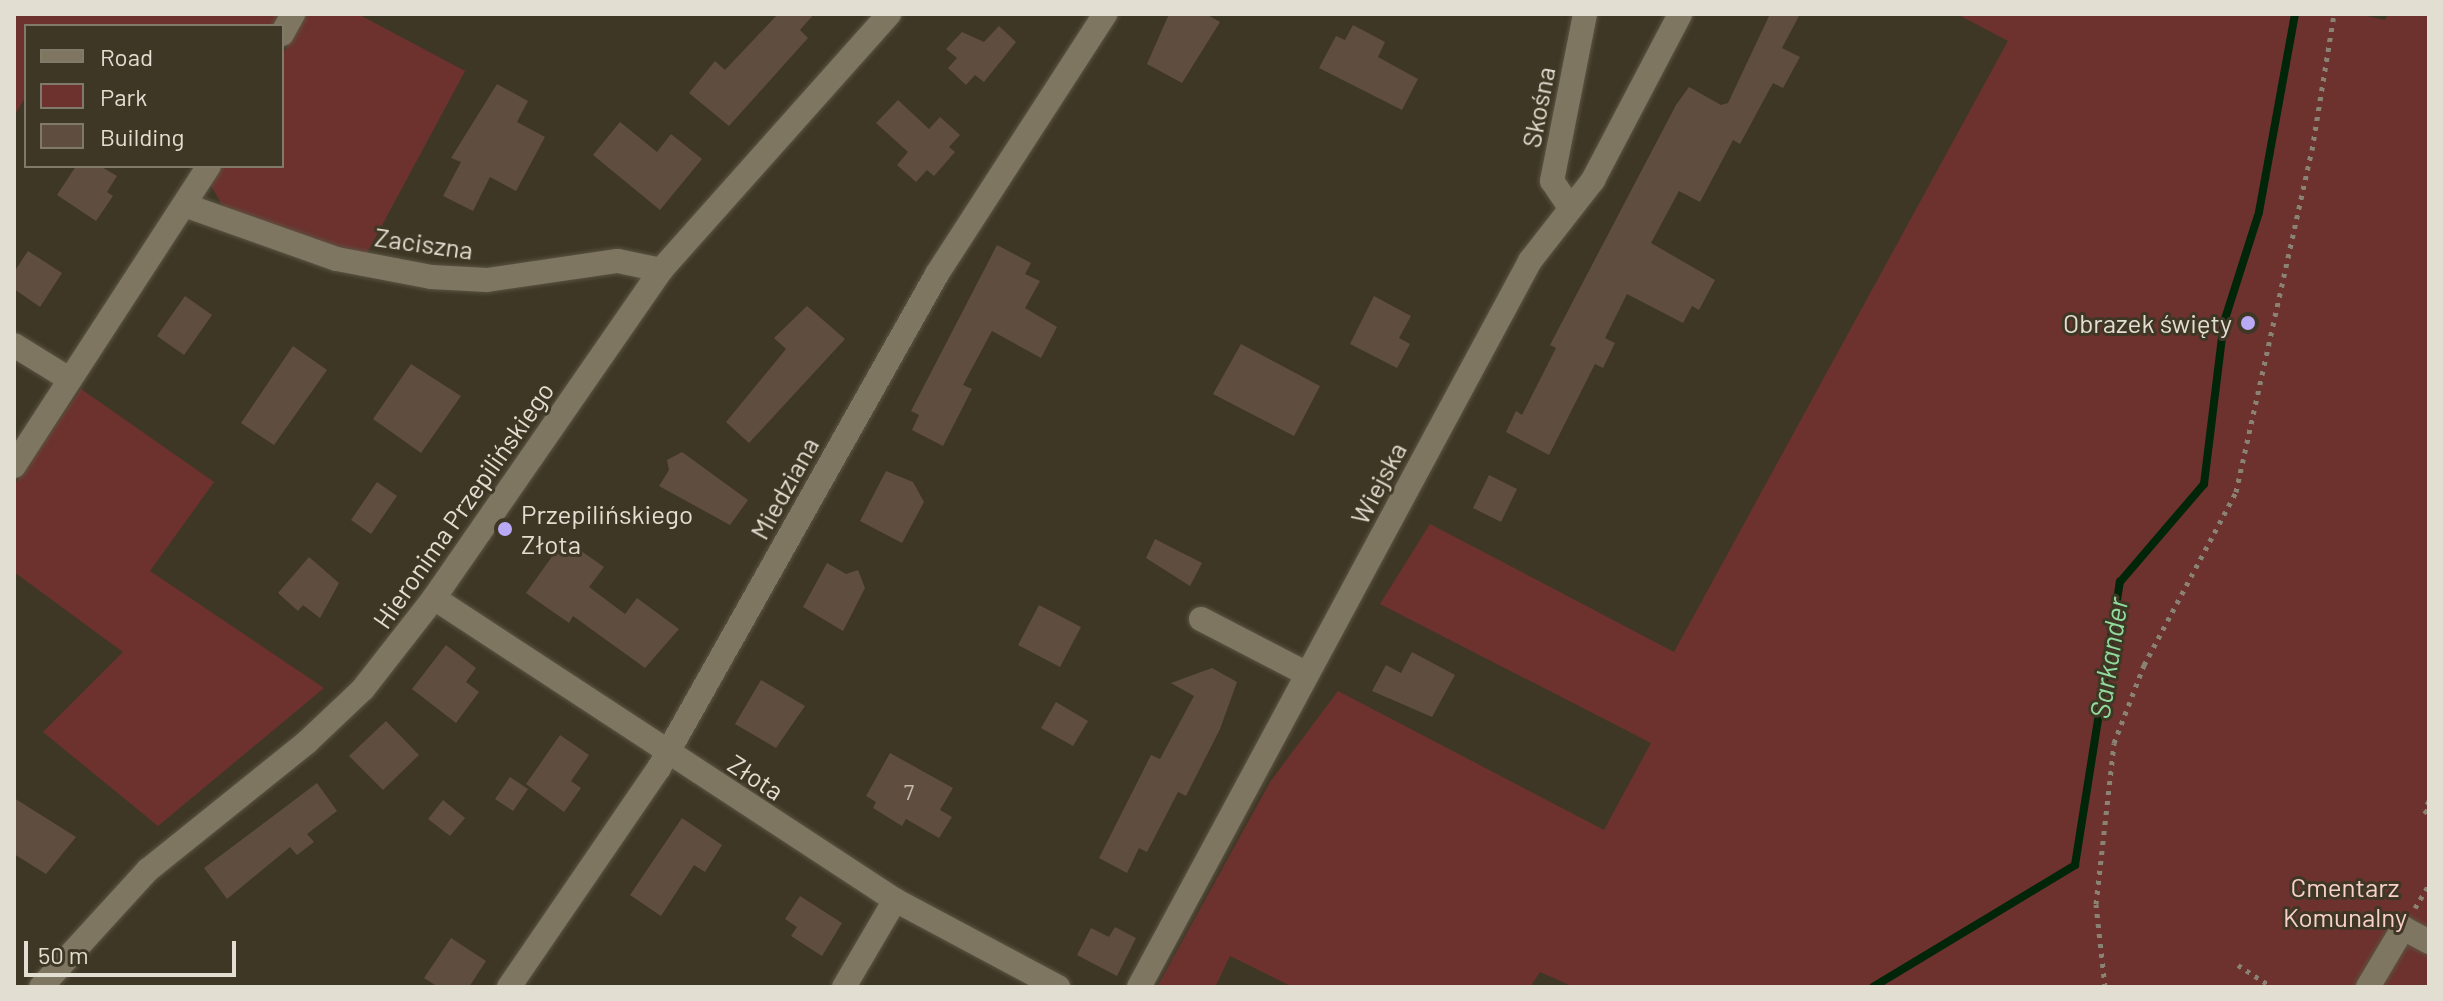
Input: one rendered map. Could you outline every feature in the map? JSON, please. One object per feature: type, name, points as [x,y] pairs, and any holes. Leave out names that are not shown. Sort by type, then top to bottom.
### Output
[{"type":"street","name":"Hieronima Przepilińskiego","points":[[41,987],[148,870],[336,716],[434,598],[661,270],[889,14]]},
{"type":"street","name":"Miedziana","points":[[509,987],[667,753],[937,274],[1105,14]]},
{"type":"street","name":"Skośna","points":[[1569,206],[1552,181],[1585,14]]},
{"type":"street","name":"Wiejska","points":[[1139,987],[1530,261],[1569,206],[1593,180],[1680,14]]},
{"type":"street","points":[[14,466],[69,379],[187,206],[208,168]]},
{"type":"street","name":"Zaciszna","points":[[187,206],[337,259],[431,277],[487,280],[618,261],[661,270]]},
{"type":"street","points":[[14,345],[69,379]]},
{"type":"street","name":"Złota","points":[[434,598],[895,900],[1058,987]]},
{"type":"street","points":[[1201,619],[1307,674]]},
{"type":"street","points":[[844,987],[895,900]]},
{"type":"street","points":[[2368,987],[2403,928],[2429,942]]},
{"type":"path","points":[[2105,987],[2096,904],[2114,743],[2144,665],[2236,492],[2312,150],[2334,14]]},
{"type":"path","points":[[2429,801],[2424,810],[2429,814]]},
{"type":"path","points":[[2238,965],[2272,987]]},
{"type":"green space","points":[[14,14],[282,14],[276,24],[24,24],[24,99],[14,116]]},
{"type":"green space","points":[[305,14],[358,14],[465,71],[366,255],[226,212],[210,184],[219,168],[284,168],[284,51]]},
{"type":"green space","name":"Cmentarz Komunalny","points":[[1957,14],[2358,14],[2385,20],[2388,14],[2429,14],[2429,987],[1574,987],[1540,972],[1530,987],[1293,987],[1230,956],[1215,987],[1157,987],[1270,782],[1338,691],[1604,830],[1651,743],[1380,604],[1430,524],[1674,652],[2008,41]]},
{"type":"green space","points":[[81,389],[214,482],[150,571],[324,688],[158,826],[43,732],[123,652],[14,572],[14,485]]},
{"type":"building","points":[[778,14],[814,14],[800,30],[808,38],[729,126],[689,93],[715,61],[725,70]]},
{"type":"building","points":[[1169,14],[1206,14],[1220,22],[1182,83],[1147,64]]},
{"type":"building","points":[[1770,14],[1800,14],[1782,48],[1800,57],[1783,88],[1773,83],[1740,144],[1733,140],[1700,202],[1679,191],[1651,243],[1715,280],[1699,310],[1692,306],[1683,323],[1627,294],[1605,338],[1615,343],[1603,368],[1595,364],[1549,455],[1506,432],[1516,411],[1522,415],[1556,348],[1550,345],[1676,105],[1689,87],[1721,105],[1728,103]]},
{"type":"building","points":[[1353,25],[1385,42],[1378,57],[1418,79],[1402,110],[1319,68],[1336,36],[1345,40]]},
{"type":"building","points":[[999,26],[1016,42],[984,82],[975,75],[966,85],[948,68],[957,58],[946,49],[962,32],[984,42]]},
{"type":"building","points":[[497,84],[528,101],[517,122],[545,137],[516,191],[490,177],[473,211],[443,196],[461,162],[451,158]]},
{"type":"building","points":[[898,100],[929,129],[940,117],[960,135],[949,147],[955,152],[934,176],[927,170],[916,182],[897,165],[908,152],[876,123]]},
{"type":"building","points":[[620,122],[657,152],[671,134],[702,159],[660,210],[593,155]]},
{"type":"building","points":[[75,168],[103,168],[117,176],[107,192],[113,196],[96,221],[57,195]]},
{"type":"building","points":[[997,245],[1031,263],[1025,274],[1040,281],[1025,308],[1057,327],[1041,358],[992,331],[963,385],[972,389],[943,446],[912,430],[919,415],[911,411]]},
{"type":"building","points":[[28,251],[62,273],[40,307],[14,289],[14,272]]},
{"type":"building","points":[[185,296],[212,315],[184,355],[157,336]]},
{"type":"building","points":[[1374,296],[1411,316],[1399,338],[1410,344],[1397,368],[1350,344]]},
{"type":"building","points":[[807,306],[845,339],[749,443],[726,422],[786,349],[774,338]]},
{"type":"building","points":[[1241,344],[1320,386],[1294,436],[1213,394]]},
{"type":"building","points":[[293,346],[327,370],[274,445],[241,423]]},
{"type":"building","points":[[411,364],[461,396],[421,453],[373,419]]},
{"type":"building","points":[[682,452],[748,500],[730,525],[659,486],[669,470],[667,460]]},
{"type":"building","points":[[886,471],[913,482],[924,502],[902,543],[860,521]]},
{"type":"building","points":[[1489,475],[1517,489],[1501,522],[1473,508]]},
{"type":"building","points":[[377,482],[397,496],[371,534],[351,520]]},
{"type":"building","points":[[1155,539],[1202,563],[1190,586],[1146,558]]},
{"type":"building","points":[[570,543],[604,567],[589,587],[625,614],[637,598],[679,629],[645,668],[573,616],[569,623],[526,593],[556,551],[561,555]]},
{"type":"building","points":[[309,557],[339,583],[320,618],[303,605],[298,611],[278,593]]},
{"type":"building","points":[[827,563],[846,574],[858,570],[865,588],[843,631],[803,607]]},
{"type":"building","points":[[1039,605],[1081,627],[1060,667],[1018,645]]},
{"type":"building","points":[[446,645],[476,668],[466,682],[479,692],[456,723],[412,689]]},
{"type":"building","points":[[1412,652],[1455,675],[1432,717],[1372,691],[1386,665],[1401,673]]},
{"type":"building","points":[[1212,668],[1237,682],[1220,729],[1186,796],[1178,792],[1147,852],[1139,848],[1127,873],[1099,858],[1151,755],[1160,759],[1194,696],[1171,683]]},
{"type":"building","points":[[761,680],[805,706],[776,748],[735,724]]},
{"type":"building","points":[[1056,702],[1088,721],[1073,746],[1041,728]]},
{"type":"building","points":[[386,721],[419,755],[383,790],[349,756]]},
{"type":"building","points":[[560,735],[589,755],[571,781],[581,788],[564,812],[526,784]]},
{"type":"building","points":[[890,753],[953,788],[940,810],[952,817],[939,838],[906,819],[902,826],[873,808],[876,802],[866,796]]},
{"type":"building","points":[[510,777],[528,789],[513,811],[495,799]]},
{"type":"building","points":[[317,783],[337,811],[307,834],[314,842],[297,855],[290,847],[227,899],[204,868]]},
{"type":"building","points":[[14,798],[76,837],[46,874],[14,854]]},
{"type":"building","points":[[443,800],[465,818],[450,836],[428,819]]},
{"type":"building","points":[[682,818],[722,845],[705,872],[694,865],[661,916],[630,895]]},
{"type":"building","points":[[800,896],[842,923],[822,956],[791,936],[797,927],[785,919]]},
{"type":"building","points":[[1115,927],[1136,938],[1117,976],[1077,955],[1091,928],[1109,937]]},
{"type":"building","points":[[451,938],[486,961],[469,987],[438,987],[424,978]]},
{"type":"waterway","name":"Sarkander","points":[[1873,987],[2075,865],[2120,582],[2204,484],[2224,322],[2259,212],[2295,14]]},
{"type":"place","name":"Obrazek święty","points":[[2248,323]]},
{"type":"place","name":"Przepilińskiego Złota","points":[[505,529]]}]
